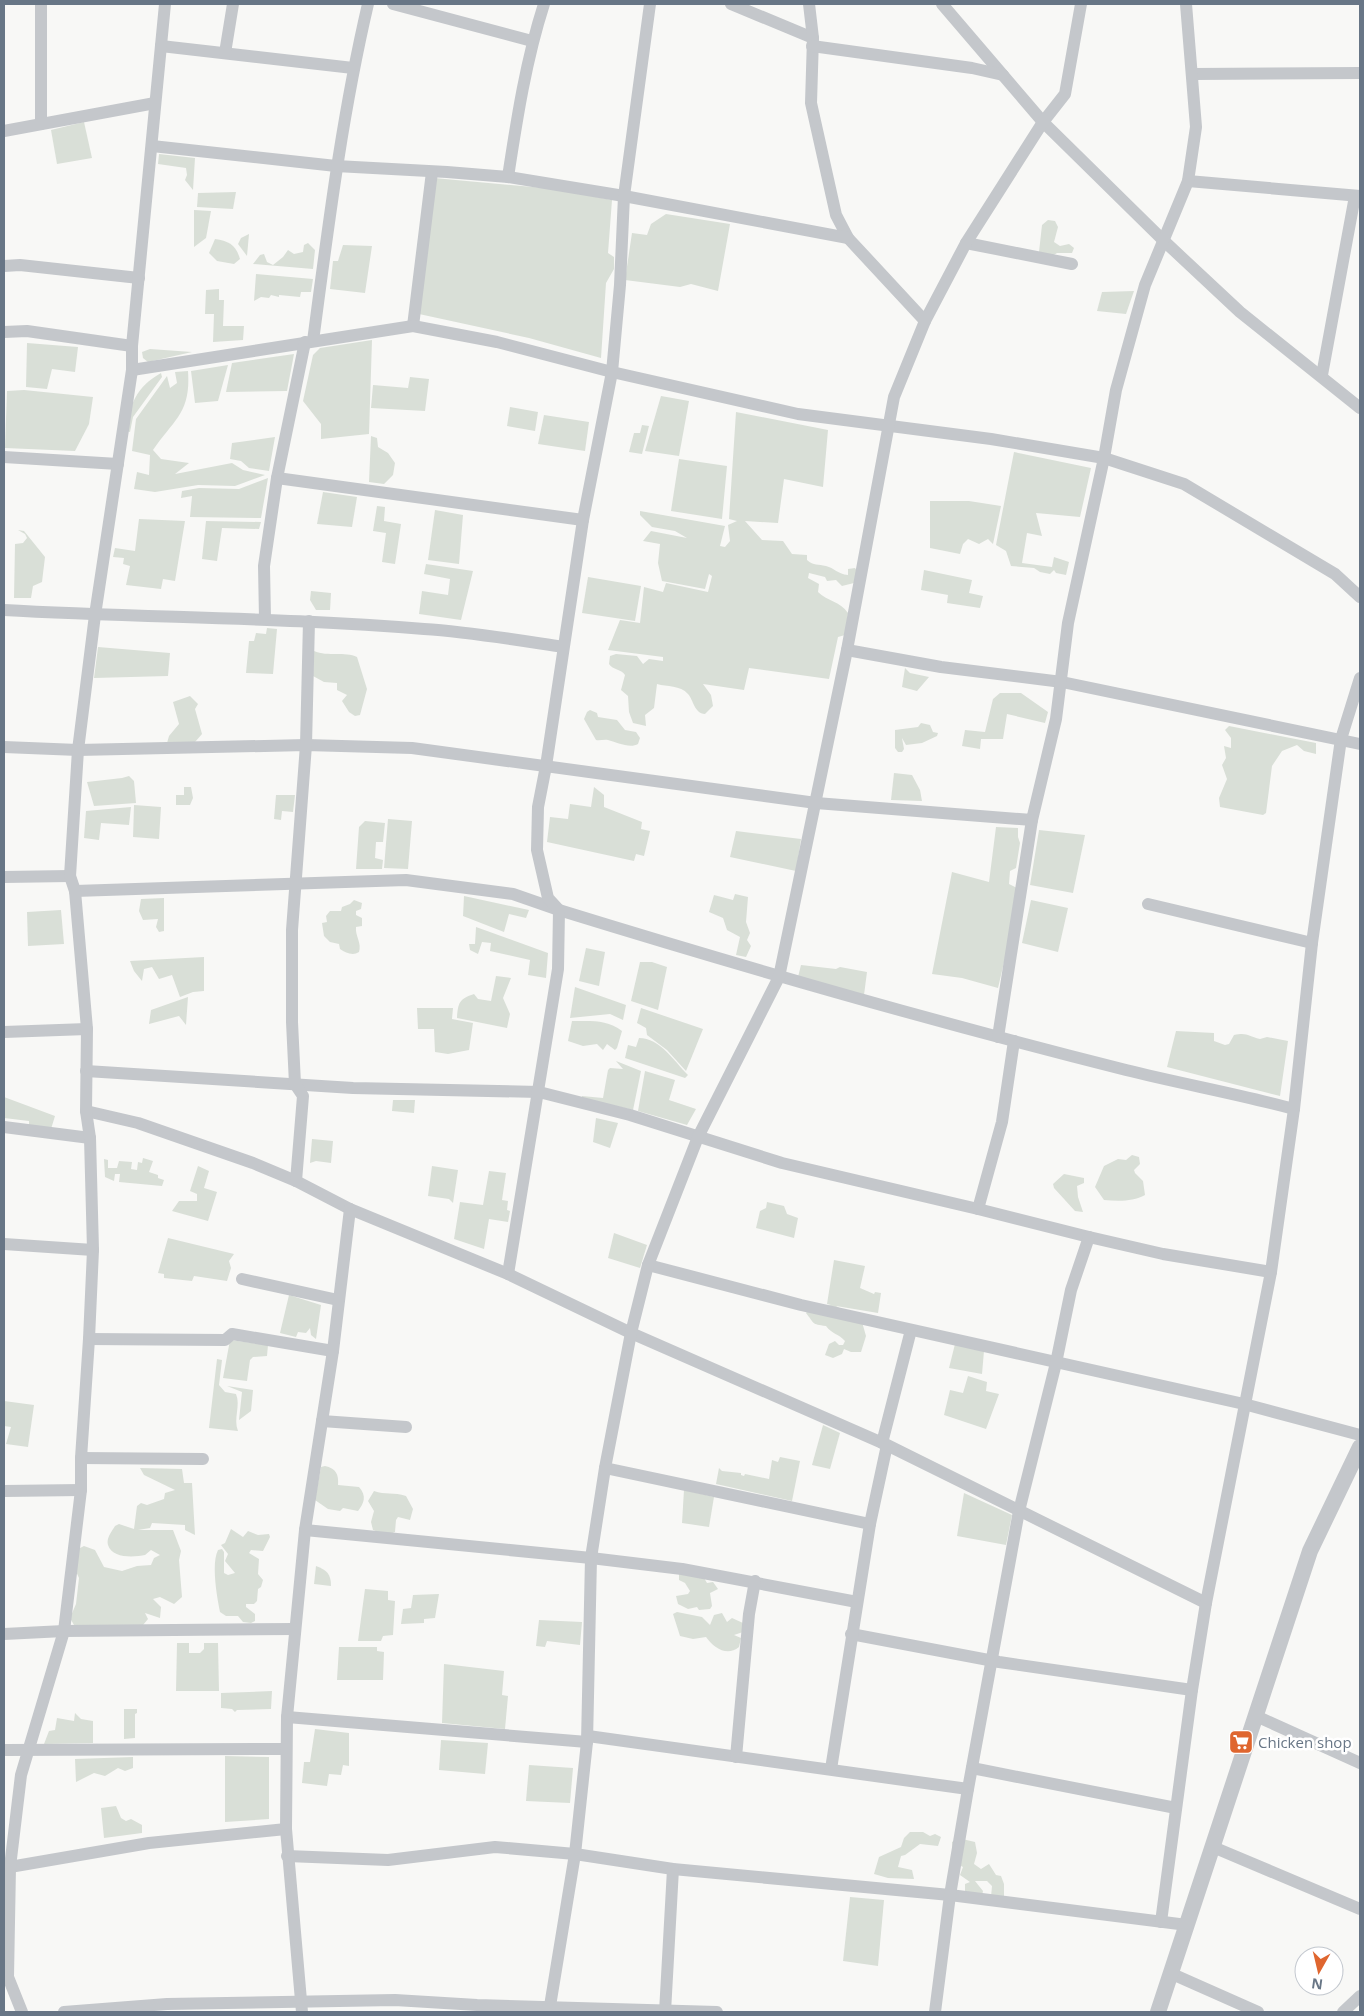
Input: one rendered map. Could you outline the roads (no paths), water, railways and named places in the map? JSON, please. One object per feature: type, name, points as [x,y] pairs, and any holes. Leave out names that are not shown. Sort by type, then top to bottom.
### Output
[{"type":"street","points":[[41,4],[41,124]]},
{"type":"street","points":[[22,2012],[6,1977],[7,1868],[21,1775],[30,1751],[64,1631],[81,1490],[81,1458],[93,1250],[90,1138],[86,1111],[86,1029],[75,890],[70,876],[78,750],[95,615],[132,370],[132,346],[138,278],[165,4]]},
{"type":"street","points":[[225,53],[233,4]]},
{"type":"street","points":[[265,619],[264,566],[277,478],[309,342],[353,68],[368,4]]},
{"type":"street","points":[[393,4],[532,41]]},
{"type":"street","points":[[508,177],[518,110],[532,41],[544,4]]},
{"type":"street","points":[[508,1274],[558,968],[559,910],[548,898],[537,850],[538,807],[546,766],[583,520],[612,372],[620,285],[624,196],[650,4]]},
{"type":"street","points":[[731,4],[812,42],[972,68],[1003,75]]},
{"type":"street","points":[[809,4],[812,42],[811,103],[836,215],[848,238],[925,321]]},
{"type":"street","points":[[942,4],[1043,122],[1164,241],[1240,312],[1322,375],[1360,408]]},
{"type":"street","points":[[550,2006],[575,1854],[587,1739],[591,1558],[605,1468],[631,1333],[648,1265],[698,1137],[778,977],[847,650],[894,397],[925,321],[966,243],[1043,122],[1065,94],[1081,4]]},
{"type":"street","points":[[998,1037],[1032,820],[1062,682],[1068,623],[1104,458],[1116,390],[1145,285],[1188,181],[1196,127],[1186,4]]},
{"type":"street","points":[[161,46],[353,68]]},
{"type":"street","points":[[1193,74],[1360,73]]},
{"type":"street","points":[[4,131],[155,104]]},
{"type":"street","points":[[152,146],[336,166],[508,177],[624,196],[848,238]]},
{"type":"street","points":[[413,326],[432,172]]},
{"type":"street","points":[[1188,181],[1358,196],[1322,375]]},
{"type":"street","points":[[966,243],[1072,264]]},
{"type":"street","points":[[4,266],[20,265],[138,278]]},
{"type":"street","points":[[132,370],[413,326],[497,342],[612,372],[798,414],[991,439],[1104,458],[1184,484],[1335,574],[1360,597]]},
{"type":"street","points":[[4,332],[27,331],[132,346]]},
{"type":"street","points":[[4,457],[118,464]]},
{"type":"street","points":[[277,478],[583,520]]},
{"type":"street","points":[[4,610],[95,615],[309,621],[425,629],[563,647]]},
{"type":"street","points":[[296,1182],[303,1096],[295,1084],[292,1022],[292,930],[306,745],[309,621]]},
{"type":"street","points":[[847,650],[941,667],[1062,682],[1360,744]]},
{"type":"street","points":[[1161,1922],[1192,1690],[1206,1604],[1271,1272],[1294,1109],[1312,943],[1341,739],[1360,678]]},
{"type":"street","points":[[4,746],[78,750],[306,745],[412,748],[680,786],[816,803],[1032,820]]},
{"type":"street","points":[[4,877],[70,876]]},
{"type":"street","points":[[75,890],[406,880],[513,894],[559,910],[778,977],[1129,1071],[1235,1093],[1294,1109]]},
{"type":"street","points":[[1148,904],[1312,943]]},
{"type":"street","points":[[4,1032],[86,1029]]},
{"type":"street","points":[[978,1209],[1002,1122],[1014,1041]]},
{"type":"street","points":[[86,1071],[352,1088],[539,1092],[630,1115],[782,1163],[1163,1254],[1271,1272]]},
{"type":"street","points":[[86,1111],[138,1124],[253,1163],[350,1209],[508,1274],[631,1333],[884,1444],[1206,1604]]},
{"type":"street","points":[[4,1127],[90,1138]]},
{"type":"street","points":[[301,2007],[287,1856],[287,1717],[305,1530],[333,1351],[350,1209]]},
{"type":"street","points":[[935,2012],[950,1895],[1019,1511],[1056,1363],[1071,1290],[1089,1237]]},
{"type":"street","points":[[4,1244],[93,1250]]},
{"type":"street","points":[[648,1265],[801,1305],[1244,1404],[1360,1435]]},
{"type":"street","points":[[242,1279],[338,1300]]},
{"type":"street","points":[[831,1769],[884,1444],[911,1330]]},
{"type":"street","points":[[89,1339],[225,1340],[232,1334],[333,1351]]},
{"type":"street","points":[[322,1421],[406,1427]]},
{"type":"street","points":[[1158,2012],[1310,1551],[1356,1465],[1360,1447]]},
{"type":"street","points":[[81,1458],[203,1459]]},
{"type":"street","points":[[605,1468],[870,1524]]},
{"type":"street","points":[[4,1491],[81,1490]]},
{"type":"street","points":[[305,1530],[591,1558],[755,1581],[857,1602]]},
{"type":"street","points":[[736,1757],[749,1614],[755,1581]]},
{"type":"street","points":[[4,1634],[64,1631],[294,1629]]},
{"type":"street","points":[[852,1634],[992,1660],[1192,1690]]},
{"type":"street","points":[[1256,1716],[1360,1763]]},
{"type":"street","points":[[287,1717],[587,1739],[831,1769],[968,1789]]},
{"type":"street","points":[[4,1750],[286,1749]]},
{"type":"street","points":[[972,1768],[1176,1808]]},
{"type":"street","points":[[7,1868],[149,1843],[286,1829]]},
{"type":"street","points":[[287,1856],[388,1860],[495,1847],[575,1854],[673,1868],[950,1895],[1187,1925]]},
{"type":"street","points":[[1213,1847],[1360,1909]]},
{"type":"street","points":[[664,2011],[673,1868]]},
{"type":"street","points":[[1170,1973],[1258,2012]]},
{"type":"street","points":[[1343,2012],[1360,1996]]},
{"type":"street","points":[[64,2012],[167,2004],[301,2007],[395,2000],[476,2005],[717,2012]]},
{"type":"place","name":"Chicken shop","points":[[1241,1742]]}]
